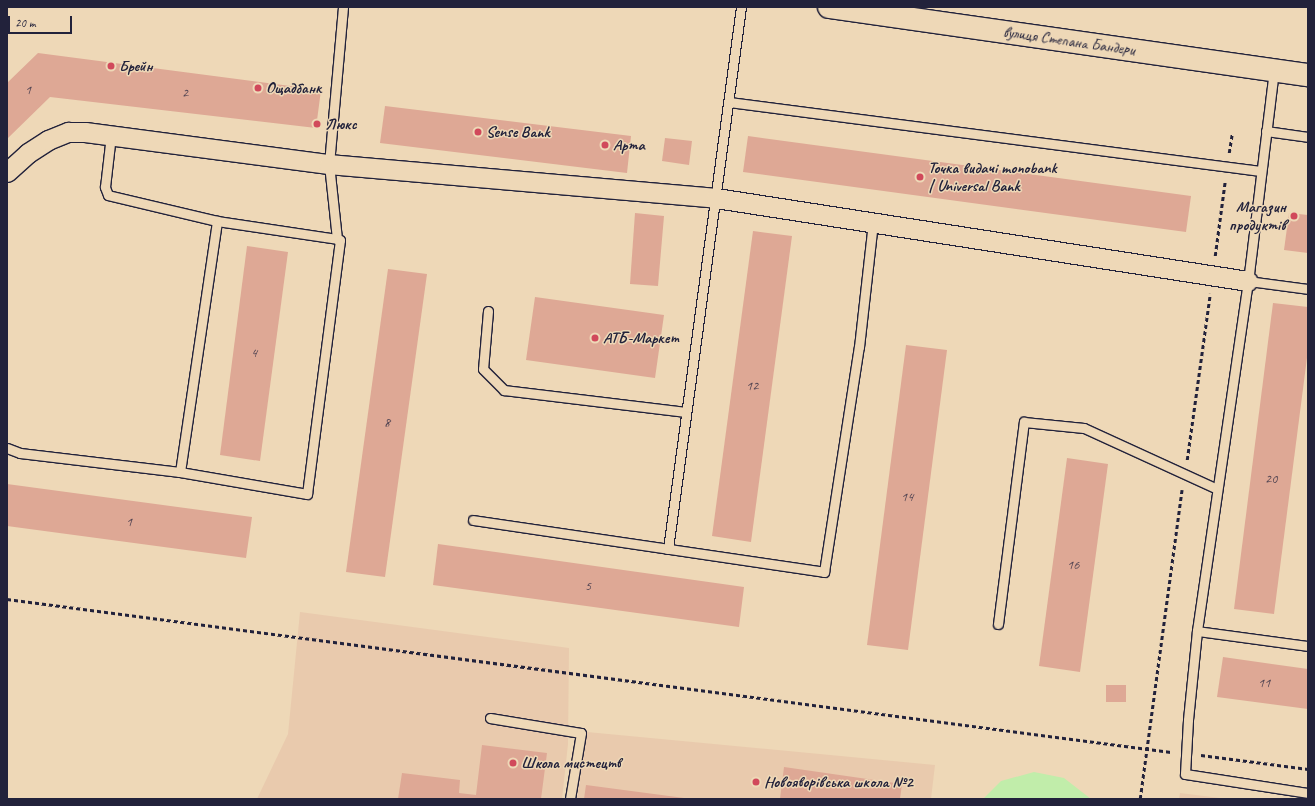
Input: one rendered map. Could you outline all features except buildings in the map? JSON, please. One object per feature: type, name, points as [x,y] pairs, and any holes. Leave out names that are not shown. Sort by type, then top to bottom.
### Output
[{"type":"street","name":"вулиця Степана Бандери","points":[[829,7],[1308,75]]},
{"type":"street","points":[[7,172],[28,153],[68,132],[111,135],[329,164],[716,198],[1248,281]]},
{"type":"lane","points":[[7,448],[20,454],[180,472],[307,494],[340,240],[337,239],[329,164],[344,7]]},
{"type":"lane","points":[[668,549],[741,7]]},
{"type":"lane","points":[[1274,70],[1248,281],[1217,488],[1198,631],[1185,753],[1185,774],[1308,793]]},
{"type":"lane","points":[[728,102],[1261,171]]},
{"type":"lane","points":[[1266,131],[1308,137]]},
{"type":"lane","points":[[111,135],[105,187],[108,195],[217,220],[337,239]]},
{"type":"lane","points":[[180,472],[217,220]]},
{"type":"lane","points":[[474,520],[824,572],[858,347],[873,223]]},
{"type":"lane","points":[[1248,281],[1308,289]]},
{"type":"lane","points":[[488,311],[483,368],[504,390],[686,412]]},
{"type":"lane","points":[[998,624],[1024,422],[1084,428],[1217,488]]},
{"type":"lane","points":[[1198,631],[1308,646]]},
{"type":"lane","points":[[490,718],[581,733],[570,799]]},
{"type":"path","points":[[7,599],[910,719],[1308,769]]},
{"type":"shaded area","points":[[300,612],[569,648],[568,744],[562,799],[257,799],[288,734]]},
{"type":"shaded area","name":"Новояворівська школа №2","points":[[587,732],[935,765],[931,799],[577,799]]},
{"type":"shaded area","points":[[1180,793],[1228,799],[1179,799]]},
{"type":"green space","points":[[1034,772],[1064,778],[1091,799],[983,799],[1001,781]]},
{"type":"place","name":"Брейн","points":[[111,66]]},
{"type":"place","name":"Ощадбанк","points":[[258,88]]},
{"type":"place","name":"Люкс","points":[[317,124]]},
{"type":"place","name":"Sense Bank","points":[[478,132]]},
{"type":"place","name":"Арта","points":[[605,145]]},
{"type":"place","name":"Точка видачі monobank | Universal Bank","points":[[920,177]]},
{"type":"place","name":"Магазин продуктів","points":[[1294,216]]},
{"type":"place","name":"АТБ-Маркет","points":[[595,338]]},
{"type":"place","name":"Школа мистецтв","points":[[513,763]]},
{"type":"place","name":"Новояворівська школа №2","points":[[756,782]]}]
